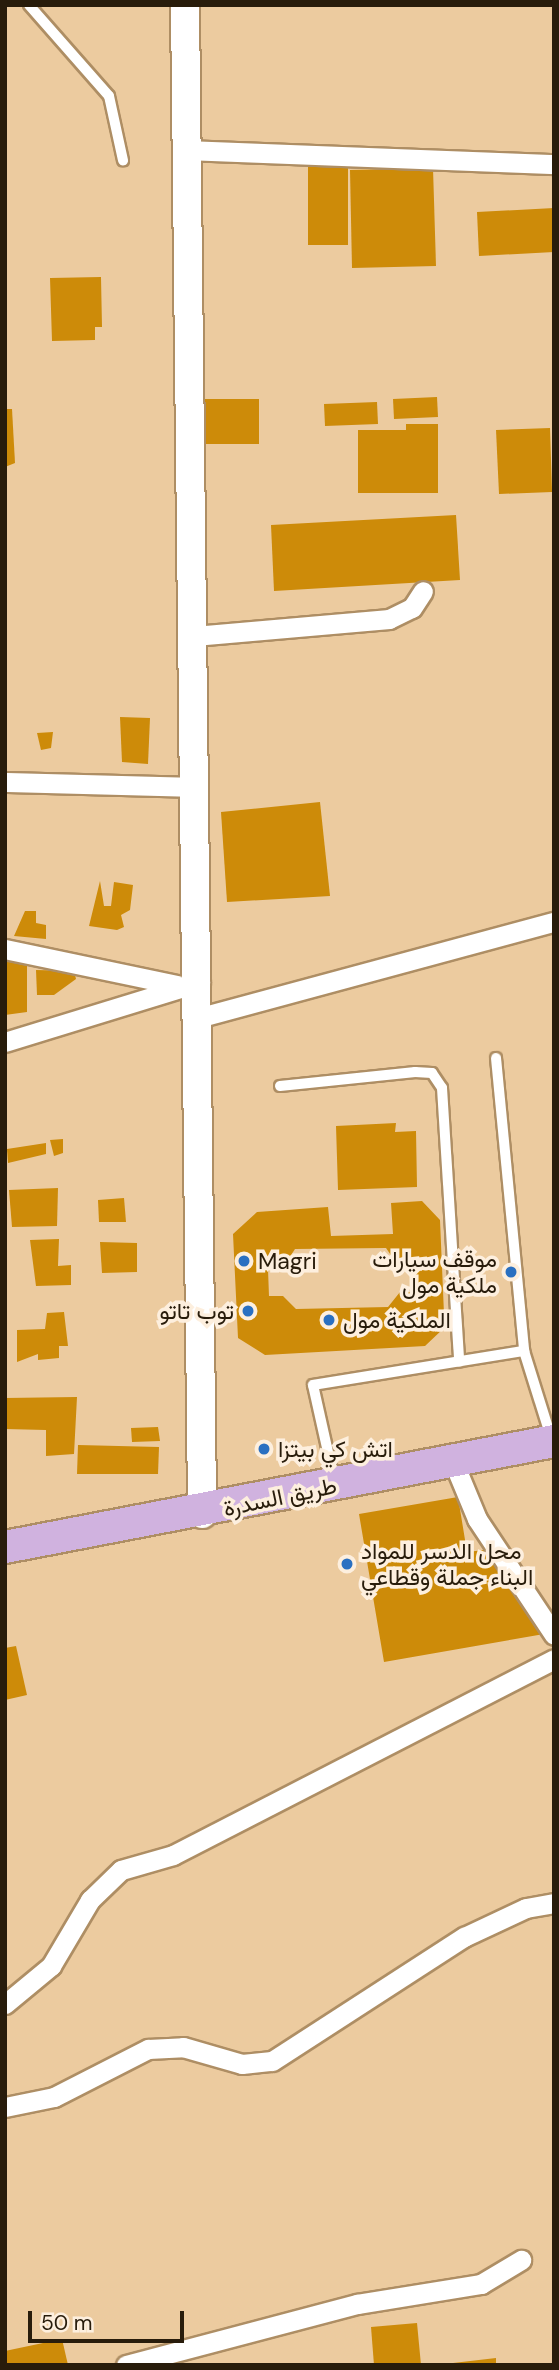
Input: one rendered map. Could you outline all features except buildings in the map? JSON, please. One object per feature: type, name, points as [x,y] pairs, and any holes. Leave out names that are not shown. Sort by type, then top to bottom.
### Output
[{"type":"main road","name":"طريق السدرة","points":[[5,1547],[202,1514],[553,1441]]},
{"type":"street","points":[[185,5],[197,787],[189,984],[201,1017],[195,1349],[202,1514]]},
{"type":"street","points":[[188,150],[554,164]]},
{"type":"street","points":[[194,636],[389,619],[412,608],[423,591]]},
{"type":"street","points":[[5,782],[197,787]]},
{"type":"street","points":[[201,1017],[554,922]]},
{"type":"street","points":[[5,949],[189,984]]},
{"type":"street","points":[[5,1042],[189,984]]},
{"type":"street","points":[[453,1461],[477,1519],[554,1635]]},
{"type":"street","points":[[5,2004],[51,1966],[90,1900],[121,1870],[173,1855],[554,1659]]},
{"type":"street","points":[[5,2107],[54,2097],[148,2049],[183,2047],[242,2064],[272,2061],[464,1937],[526,1908],[554,1903]]},
{"type":"street","points":[[127,2365],[343,2307],[481,2284],[521,2260]]},
{"type":"lane","points":[[29,5],[108,96],[123,160]]},
{"type":"lane","points":[[496,1058],[524,1351],[553,1441]]},
{"type":"lane","points":[[280,1086],[415,1072],[432,1073],[437,1081],[459,1361]]},
{"type":"lane","points":[[335,1485],[313,1385],[524,1351]]},
{"type":"place","name":"Magri","points":[[244,1261]]},
{"type":"place","name":"موقف سيارات ملكية مول","points":[[511,1272]]},
{"type":"place","name":"توب تاتو","points":[[248,1311]]},
{"type":"place","name":"الملكية مول","points":[[329,1320]]},
{"type":"place","name":"اتش كي بيتزا","points":[[264,1449]]},
{"type":"place","name":"محل الدسر للمواد البناء جملة وقطاعي","points":[[347,1564]]}]
